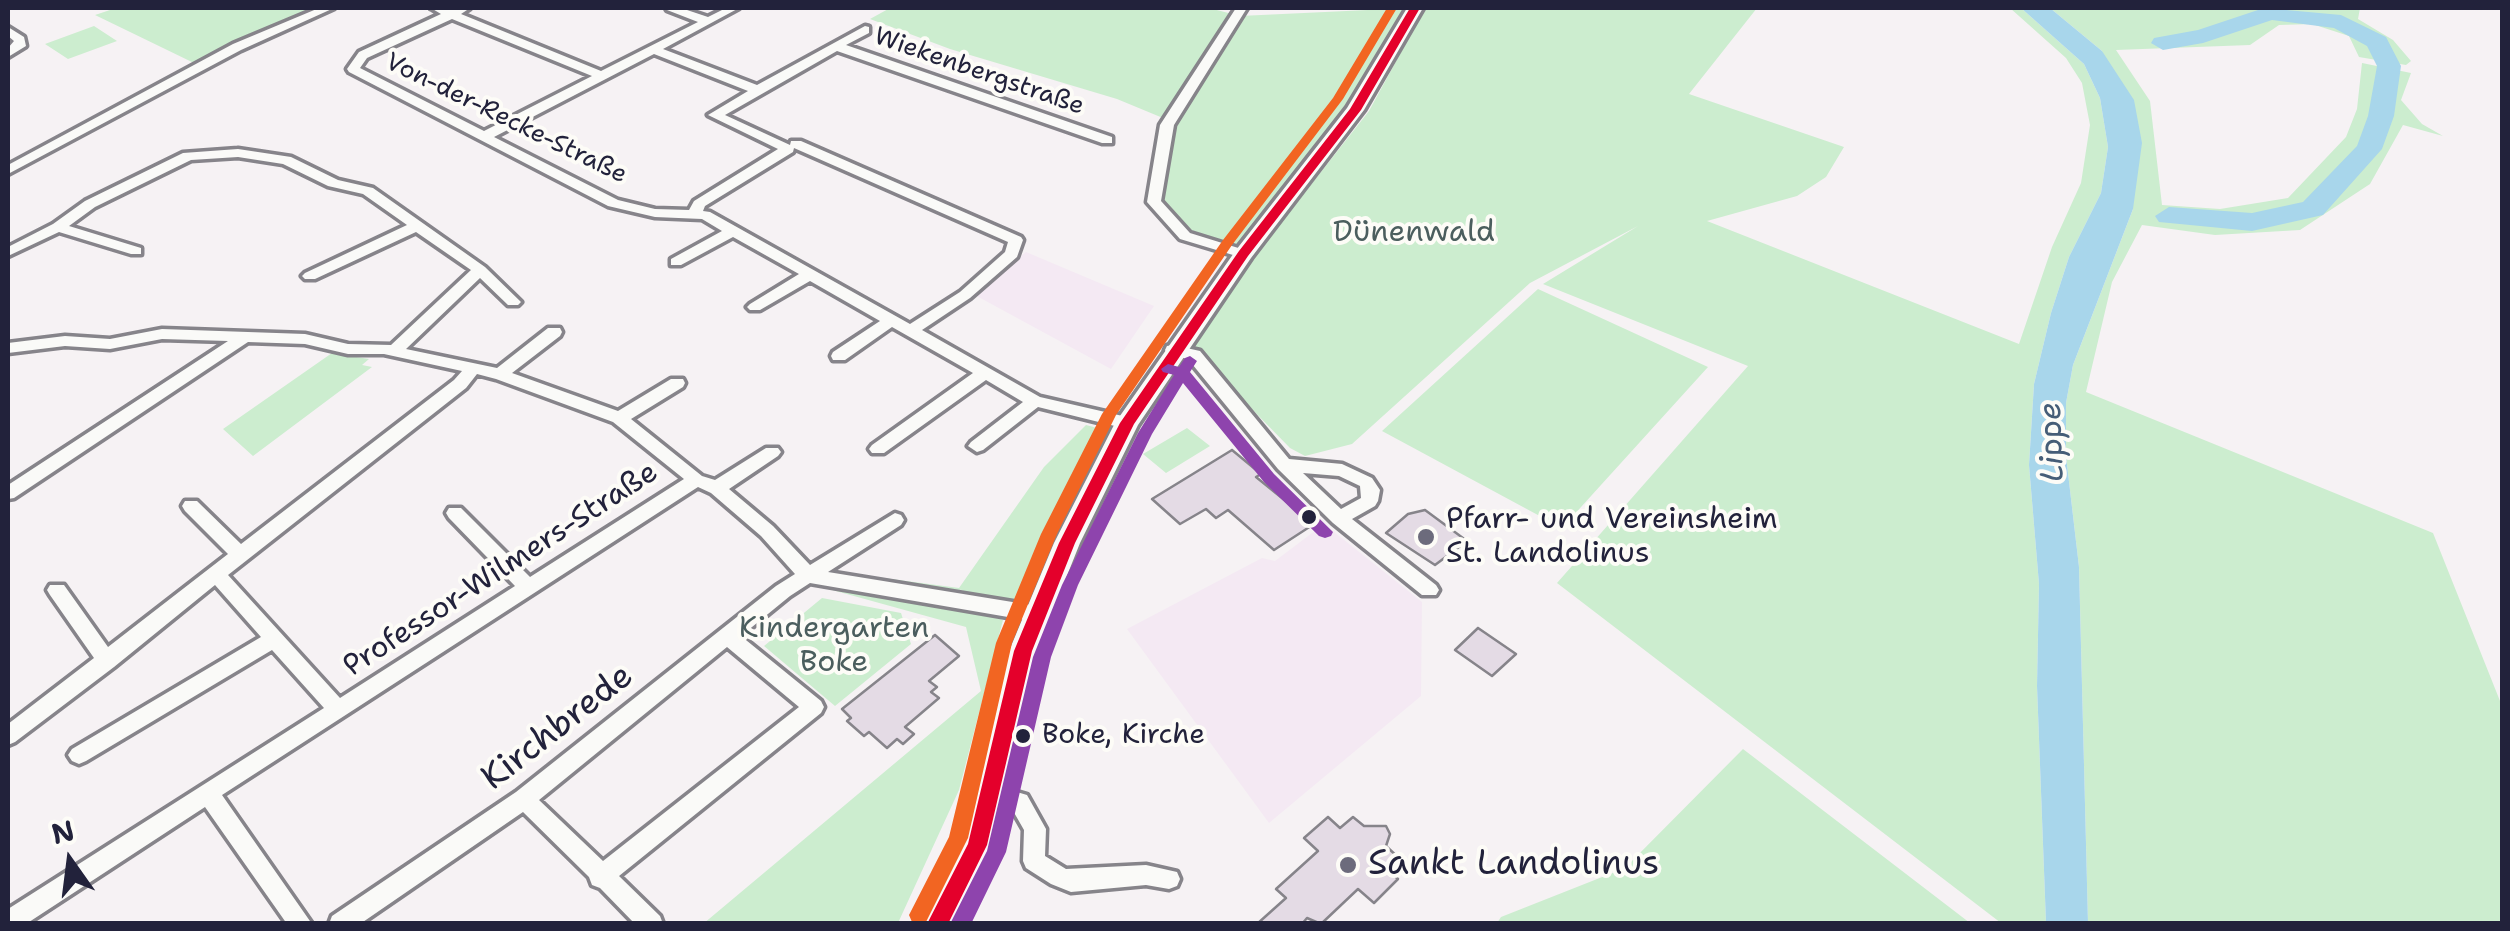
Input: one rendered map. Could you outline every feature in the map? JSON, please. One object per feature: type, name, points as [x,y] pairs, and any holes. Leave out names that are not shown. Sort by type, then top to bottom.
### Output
[{"type":"main road","points":[[937,924],[977,845],[1023,650],[1127,424],[1243,254],[1354,110],[1415,8]]},
{"type":"street","points":[[8,170],[236,47],[328,8]]},
{"type":"street","points":[[436,8],[459,11],[602,76]]},
{"type":"street","points":[[671,8],[708,21]]},
{"type":"street","points":[[486,135],[734,8]]},
{"type":"street","points":[[1241,8],[1166,125],[1154,202],[1185,236],[1243,254]]},
{"type":"street","name":"Von-der-Recke-Straße","points":[[459,11],[363,56],[352,69],[613,203],[655,213],[694,212],[1035,401],[1127,424]]},
{"type":"street","name":"Wiekenbergstraße","points":[[798,143],[715,115],[865,30]]},
{"type":"street","points":[[8,31],[20,40],[20,46],[8,52]]},
{"type":"street","name":"Wiekenbergstraße","points":[[836,46],[1108,140]]},
{"type":"street","points":[[652,49],[758,90]]},
{"type":"street","points":[[694,212],[698,204],[798,143],[1016,240],[1012,254],[965,294],[910,331]]},
{"type":"street","points":[[8,252],[159,167],[209,152],[286,160],[333,183],[368,190],[480,270],[513,302]]},
{"type":"street","points":[[58,227],[136,251]]},
{"type":"street","points":[[310,276],[415,227]]},
{"type":"street","points":[[676,262],[733,231]]},
{"type":"street","points":[[392,352],[480,270]]},
{"type":"street","points":[[756,307],[810,274]]},
{"type":"street","points":[[839,356],[892,320]]},
{"type":"street","points":[[500,374],[554,332]]},
{"type":"street","points":[[8,358],[17,347],[65,341],[110,344],[162,334],[242,340],[305,339],[500,374],[619,418],[767,530],[809,576],[1037,614]]},
{"type":"street","points":[[8,493],[242,340]]},
{"type":"street","points":[[1174,350],[1194,355],[1284,466],[1338,518],[1429,590]]},
{"type":"street","points":[[8,736],[460,384],[474,369]]},
{"type":"street","points":[[878,449],[986,373]]},
{"type":"street","points":[[619,418],[678,383]]},
{"type":"street","points":[[978,446],[1035,401]]},
{"type":"street","name":"Professor-Wilmers-Straße","points":[[8,922],[529,588],[707,484],[772,452]]},
{"type":"street","points":[[1284,466],[1342,470],[1366,482],[1371,490],[1368,501],[1338,518]]},
{"type":"street","points":[[191,506],[240,555]]},
{"type":"street","points":[[454,513],[529,588]]},
{"type":"street","name":"Kirchbrede","points":[[340,924],[524,799],[727,636],[895,520]]},
{"type":"street","name":"Professor-Wilmers-Straße","points":[[216,574],[338,710]]},
{"type":"street","points":[[57,590],[107,661]]},
{"type":"street","points":[[600,878],[814,707],[727,636]]},
{"type":"street","points":[[79,755],[274,639]]},
{"type":"street","points":[[208,793],[301,924]]},
{"type":"street","points":[[990,793],[1019,802],[1035,830],[1034,861],[1058,877],[1071,881],[1146,875],[1169,880]]},
{"type":"street","points":[[524,799],[600,878],[652,924]]},
{"type":"shaded area","points":[[1026,252],[1154,306],[1111,369],[973,294]]},
{"type":"shaded area","points":[[1324,524],[1422,602],[1421,696],[1269,823],[1127,629],[1262,558],[1275,561]]},
{"type":"green space","points":[[116,8],[318,8],[196,64],[95,15]]},
{"type":"green space","points":[[890,8],[1209,8],[1240,16],[1410,8],[1350,109],[1238,249],[1176,226],[1160,201],[1163,158],[1175,123],[1117,99],[950,49],[870,19]]},
{"type":"green space","name":"Dünenwald","points":[[1425,8],[1757,8],[1689,94],[1844,147],[1826,177],[1797,196],[1707,221],[2019,344],[2052,247],[2081,183],[2090,125],[2082,83],[2066,58],[2010,8],[2021,8],[2084,64],[2100,98],[2108,147],[2101,193],[2069,257],[2051,313],[2034,384],[2029,465],[2039,584],[2037,686],[2046,923],[2001,923],[1557,583],[1748,366],[1543,284],[1638,226],[1530,283],[1352,444],[1305,456],[1290,448],[1195,351],[1183,347],[1369,111]]},
{"type":"green space","points":[[2050,8],[2360,8],[2358,19],[2393,40],[2411,61],[2406,65],[2359,57],[2349,36],[2312,24],[2279,25],[2250,45],[2116,50],[2150,101],[2162,205],[2220,209],[2288,198],[2346,137],[2357,109],[2362,63],[2411,73],[2401,100],[2422,124],[2443,136],[2403,125],[2370,184],[2300,230],[2215,235],[2142,225],[2112,282],[2086,392],[2433,533],[2502,706],[2502,923],[2088,923],[2079,567],[2066,456],[2066,403],[2073,365],[2133,209],[2102,51]]},
{"type":"green space","points":[[94,26],[117,41],[68,59],[45,44]]},
{"type":"green space","points":[[1538,289],[1708,367],[1562,528],[1382,431]]},
{"type":"green space","points":[[332,353],[369,359],[362,365],[372,367],[253,456],[223,429]]},
{"type":"green space","points":[[1086,425],[1101,429],[1029,564],[1015,602],[974,598],[960,589],[975,609],[1003,620],[959,790],[898,923],[703,924],[981,691],[966,627],[825,588],[846,573],[959,588],[1044,467]]},
{"type":"green space","points":[[1187,428],[1210,446],[1166,473],[1143,454]]},
{"type":"green space","name":"Kindergarten Boke","points":[[822,598],[901,613],[911,644],[835,706],[764,646]]},
{"type":"green space","points":[[1743,749],[1970,923],[1497,923],[1501,917],[1625,868]]},
{"type":"water","name":"Lippe","points":[[2021,8],[2050,8],[2102,51],[2134,100],[2142,143],[2133,209],[2073,365],[2066,403],[2066,456],[2079,567],[2088,923],[2046,923],[2037,686],[2039,584],[2029,465],[2034,384],[2051,313],[2069,257],[2101,193],[2108,147],[2100,98],[2084,64]]},
{"type":"building","points":[[1232,450],[1261,474],[1256,477],[1314,524],[1274,550],[1228,510],[1216,518],[1206,509],[1180,524],[1152,499]]},
{"type":"building","name":"Pfarr- und Vereinsheim St. Landolinus","points":[[1425,510],[1467,541],[1435,565],[1386,533],[1408,514]]},
{"type":"building","points":[[1478,628],[1516,654],[1492,676],[1455,650]]},
{"type":"building","name":"Kindergarten Boke","points":[[935,635],[959,656],[929,681],[937,687],[931,692],[939,698],[905,727],[914,734],[903,744],[897,739],[887,748],[869,732],[864,736],[847,721],[851,718],[842,709]]},
{"type":"building","name":"Sankt Landolinus","points":[[1328,817],[1340,828],[1353,817],[1364,826],[1386,826],[1390,834],[1386,846],[1401,860],[1389,871],[1398,879],[1374,903],[1358,889],[1321,924],[1307,918],[1302,924],[1257,924],[1286,898],[1276,889],[1318,851],[1304,838]]},
{"type":"waterway","points":[[2163,43],[2203,36],[2270,13],[2300,15],[2341,22],[2377,42],[2389,66],[2381,116],[2369,149],[2313,209],[2252,222],[2169,216]]},
{"type":"transit line","points":[[919,915],[958,838],[1004,643],[1049,534],[1109,414],[1227,243],[1338,99],[1392,8]]},
{"type":"transit line","points":[[937,924],[977,845],[1023,651],[1067,543],[1127,423],[1243,254],[1355,110],[1415,8]]},
{"type":"transit line","points":[[960,924],[996,852],[1042,657],[1070,585],[1145,433],[1190,361]]},
{"type":"transit line","points":[[1168,369],[1183,373],[1269,478],[1325,532]]},
{"type":"place","name":"Pfarr- und Vereinsheim St. Landolinus","points":[[1426,537]]},
{"type":"place","name":"Boke, Kirche","points":[[1023,736]]},
{"type":"place","name":"Sankt Landolinus","points":[[1348,865]]}]
